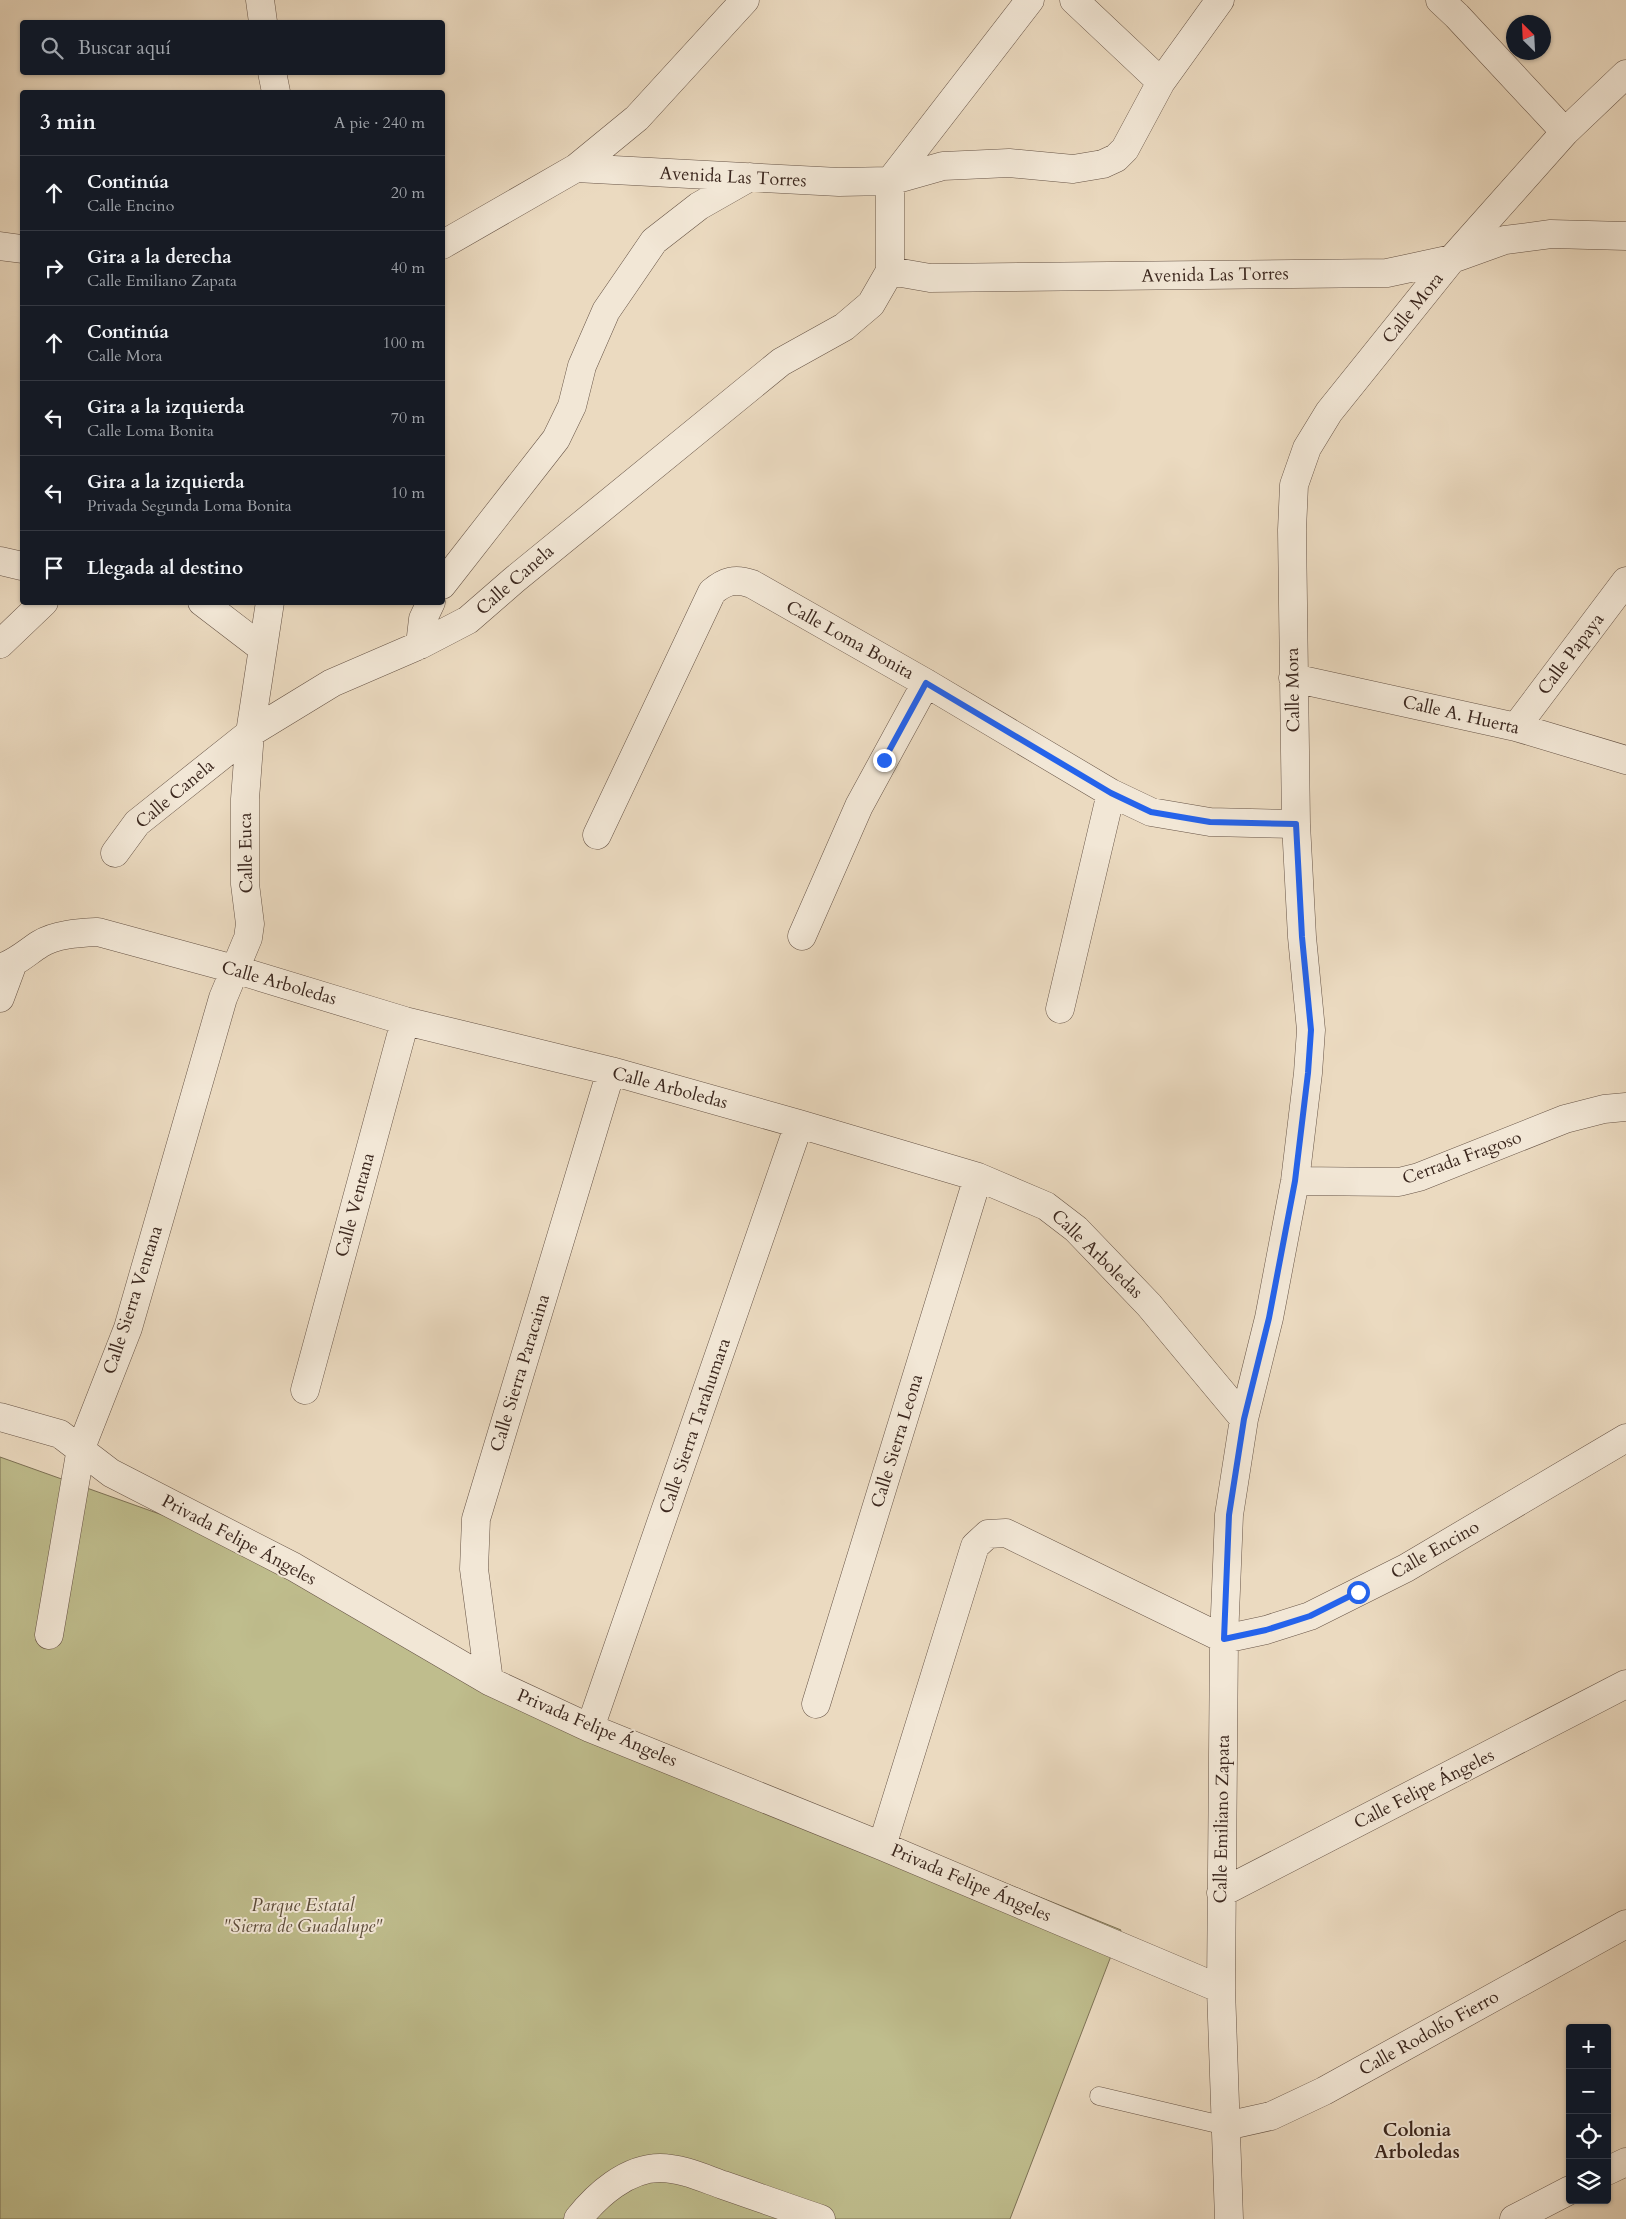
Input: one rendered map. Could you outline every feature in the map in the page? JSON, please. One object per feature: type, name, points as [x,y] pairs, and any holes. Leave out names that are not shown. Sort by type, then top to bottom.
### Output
[{"type":"street","points":[[260,0],[263,20]]},
{"type":"street","points":[[445,242],[576,168],[638,118],[745,0]]},
{"type":"street","points":[[890,271],[890,181],[1030,0]]},
{"type":"street","points":[[1074,0],[1162,82],[1220,0]]},
{"type":"street","points":[[1440,0],[1565,132]]},
{"type":"street","name":"Calle Mora","points":[[1244,1419],[1269,1318],[1295,1181],[1308,1073],[1311,1030],[1302,937],[1296,824],[1292,530],[1294,485],[1307,448],[1328,412],[1452,259],[1565,132],[1626,74]]},
{"type":"street","points":[[273,75],[276,90]]},
{"type":"street","name":"Avenida Las Torres","points":[[576,168],[838,182],[890,181],[943,166],[1008,163],[1073,169],[1103,164],[1116,158],[1124,149],[1162,82]]},
{"type":"street","points":[[445,581],[556,439],[572,406],[582,366],[606,311],[654,242],[699,206],[750,177]]},
{"type":"street","name":"Avenida Las Torres","points":[[890,271],[930,278],[1387,273],[1452,259],[1505,240],[1551,234],[1626,236]]},
{"type":"street","points":[[0,246],[20,249]]},
{"type":"street","name":"Calle Canela","points":[[115,853],[137,823],[250,733],[332,683],[420,644],[468,620],[514,580],[781,362],[844,327],[871,304],[890,271]]},
{"type":"street","points":[[0,561],[20,566]]},
{"type":"street","name":"Calle Loma Bonita","points":[[597,835],[712,592],[721,584],[732,580],[752,584],[926,683],[1111,793],[1151,812],[1200,820],[1296,824]]},
{"type":"street","name":"Calle Papaya","points":[[1516,727],[1626,581]]},
{"type":"street","points":[[0,644],[41,605]]},
{"type":"street","points":[[206,605],[262,648]]},
{"type":"street","name":"Calle Euca","points":[[234,969],[248,938],[250,924],[245,884],[245,799],[250,733],[269,605]]},
{"type":"street","points":[[420,644],[423,618],[430,605]]},
{"type":"street","name":"Calle A. Huerta","points":[[1293,678],[1516,727],[1626,760]]},
{"type":"street","points":[[802,936],[859,806],[926,683]]},
{"type":"street","points":[[1060,1009],[1111,793]]},
{"type":"street","name":"Calle Arboledas","points":[[7,966],[42,942],[75,933],[98,932],[234,969],[405,1020],[611,1071],[978,1177],[1046,1206],[1076,1229],[1149,1305],[1244,1419]]},
{"type":"street","points":[[0,998],[7,966]]},
{"type":"street","name":"Calle Sierra Ventana","points":[[49,1635],[81,1448],[128,1328],[223,998],[234,969]]},
{"type":"street","name":"Calle Ventana","points":[[305,1390],[405,1020]]},
{"type":"street","name":"Calle Sierra Paracaina","points":[[489,1681],[474,1569],[476,1519],[611,1071]]},
{"type":"street","name":"Cerrada Fragoso","points":[[1295,1181],[1399,1182],[1419,1177],[1565,1119],[1604,1109],[1626,1107]]},
{"type":"street","name":"Calle Sierra Tarahumara","points":[[590,1728],[799,1124]]},
{"type":"street","name":"Calle Sierra Leona","points":[[816,1704],[978,1177]]},
{"type":"street","name":"Privada Felipe Ángeles","points":[[0,1417],[60,1434],[81,1448],[111,1473],[294,1567],[489,1681],[590,1728],[882,1846],[1221,1989]]},
{"type":"street","name":"Calle Emiliano Zapata","points":[[1230,2219],[1221,1989],[1224,1639],[1229,1515],[1244,1419]]},
{"type":"street","name":"Calle Encino","points":[[1224,1639],[1266,1630],[1310,1616],[1406,1568],[1626,1438]]},
{"type":"street","points":[[882,1846],[975,1546],[988,1534],[1006,1532],[1224,1639]]},
{"type":"street","name":"Calle Felipe Ángeles","points":[[1221,1893],[1626,1684]]},
{"type":"street","name":"Calle Rodolfo Fierro","points":[[1226,2126],[1271,2116],[1324,2091],[1626,1924]]},
{"type":"street","points":[[1611,2169],[1626,2162]]},
{"type":"street","points":[[578,2219],[595,2200],[614,2184],[632,2174],[660,2168],[692,2174],[821,2219]]},
{"type":"street","points":[[1514,2219],[1566,2192]]},
{"type":"lane","points":[[1099,2096],[1226,2126]]},
{"type":"green space","name":"Parque Estatal \"Sierra de Guadalupe\"","points":[[0,1457],[224,1537],[581,1715],[1121,1930],[1010,2219],[0,2219]]},
{"type":"district","name":"Colonia Arboledas","points":[[1417,2141]]},
{"type":"route","points":[[884,760],[926,683],[1111,793],[1151,812],[1210,822],[1296,824],[1302,937],[1311,1030],[1308,1073],[1295,1181],[1269,1318],[1244,1419],[1229,1515],[1224,1639],[1266,1630],[1310,1616],[1358,1592]]}]
